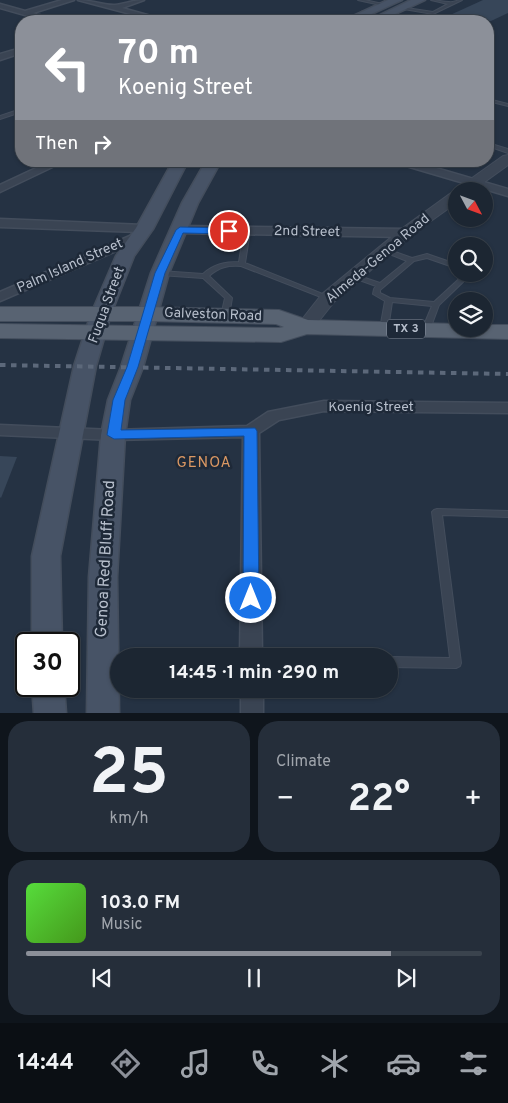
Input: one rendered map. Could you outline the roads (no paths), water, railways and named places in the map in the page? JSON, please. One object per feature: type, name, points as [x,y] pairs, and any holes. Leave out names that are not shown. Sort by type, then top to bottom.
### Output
[{"type":"main road","points":[[374,15],[385,5],[420,0]]},
{"type":"main road","points":[[376,15],[398,4]]},
{"type":"main road","name":"Fuqua Street","points":[[70,432],[85,366],[99,323],[126,256],[142,233],[177,167]]},
{"type":"main road","points":[[114,435],[119,400],[132,367],[160,273],[190,203],[211,167]]},
{"type":"main road","name":"Galveston Road","points":[[0,314],[99,323],[144,324],[281,335],[305,327],[508,332]]},
{"type":"main road","name":"Galveston Road","points":[[144,324],[225,316],[280,317],[305,327]]},
{"type":"main road","name":"Galveston Road","points":[[0,331],[99,323]]},
{"type":"main road","points":[[47,632],[46,556],[70,432]]},
{"type":"main road","name":"Genoa Red Bluff Road","points":[[102,713],[103,577],[114,435]]},
{"type":"main road","points":[[49,697],[50,713]]},
{"type":"street","points":[[12,10],[47,0]]},
{"type":"street","points":[[25,13],[70,0]]},
{"type":"street","points":[[82,0],[141,15]]},
{"type":"street","points":[[114,8],[140,0]]},
{"type":"street","points":[[0,6],[32,15]]},
{"type":"street","points":[[0,57],[15,52]]},
{"type":"street","points":[[477,182],[508,159]]},
{"type":"street","points":[[0,189],[47,167]]},
{"type":"street","points":[[415,167],[454,182]]},
{"type":"street","points":[[493,191],[508,193]]},
{"type":"street","name":"Almeda-Genoa Road","points":[[305,327],[328,298],[405,232],[448,202]]},
{"type":"street","points":[[0,223],[142,233]]},
{"type":"street","name":"2nd Street","points":[[180,230],[405,232]]},
{"type":"street","name":"Palm Island Street","points":[[0,297],[142,233]]},
{"type":"street","name":"Koenig Street","points":[[250,431],[274,416],[324,406],[508,408]]},
{"type":"street","points":[[0,430],[114,435],[250,431],[251,648]]},
{"type":"street","points":[[252,698],[252,713]]},
{"type":"lane","points":[[360,0],[385,5]]},
{"type":"lane","points":[[433,0],[452,4]]},
{"type":"lane","points":[[398,4],[433,13],[460,0]]},
{"type":"lane","points":[[494,102],[508,106]]},
{"type":"lane","points":[[0,118],[15,112]]},
{"type":"lane","points":[[494,147],[508,151]]},
{"type":"lane","points":[[242,264],[248,231]]},
{"type":"lane","points":[[384,250],[412,260]]},
{"type":"lane","points":[[436,304],[388,300],[376,294],[377,289],[412,260],[427,256],[448,263]]},
{"type":"lane","points":[[205,276],[213,268],[226,263],[242,264],[328,298]]},
{"type":"lane","points":[[160,273],[205,276],[229,298],[225,316]]},
{"type":"lane","points":[[354,276],[381,286]]},
{"type":"lane","points":[[426,330],[436,304],[459,282]]},
{"type":"lane","points":[[384,329],[388,300]]},
{"type":"lane","points":[[398,662],[456,663],[449,594],[437,512],[508,514]]},
{"type":"railway","points":[[0,365],[508,374]]},
{"type":"district","name":"GENOA","points":[[204,463]]}]
